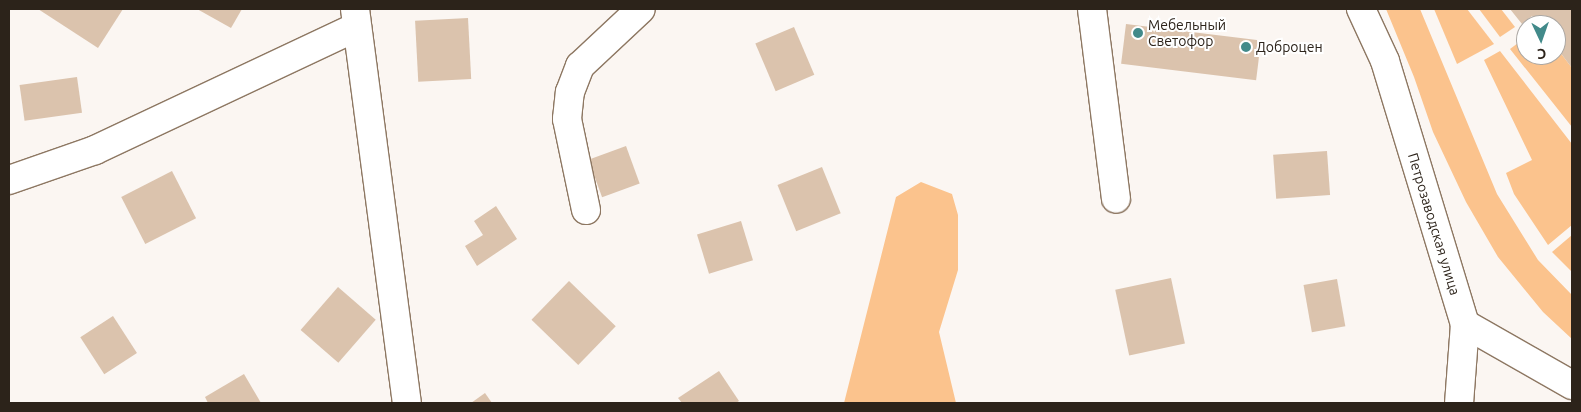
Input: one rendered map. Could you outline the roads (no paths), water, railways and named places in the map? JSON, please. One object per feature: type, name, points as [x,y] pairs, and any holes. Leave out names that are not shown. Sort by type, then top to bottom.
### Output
[{"type":"street","points":[[586,210],[567,119],[570,92],[580,66],[641,9]]},
{"type":"street","points":[[1092,9],[1116,198]]},
{"type":"street","name":"Петрозаводская улица","points":[[1362,9],[1385,61],[1465,324]]},
{"type":"street","points":[[9,180],[95,150],[355,18],[407,403]]},
{"type":"street","points":[[1458,403],[1465,324],[1572,385]]},
{"type":"place","name":"Мебельный Светофор","points":[[1138,33]]},
{"type":"place","name":"Доброцен","points":[[1246,47]]}]
